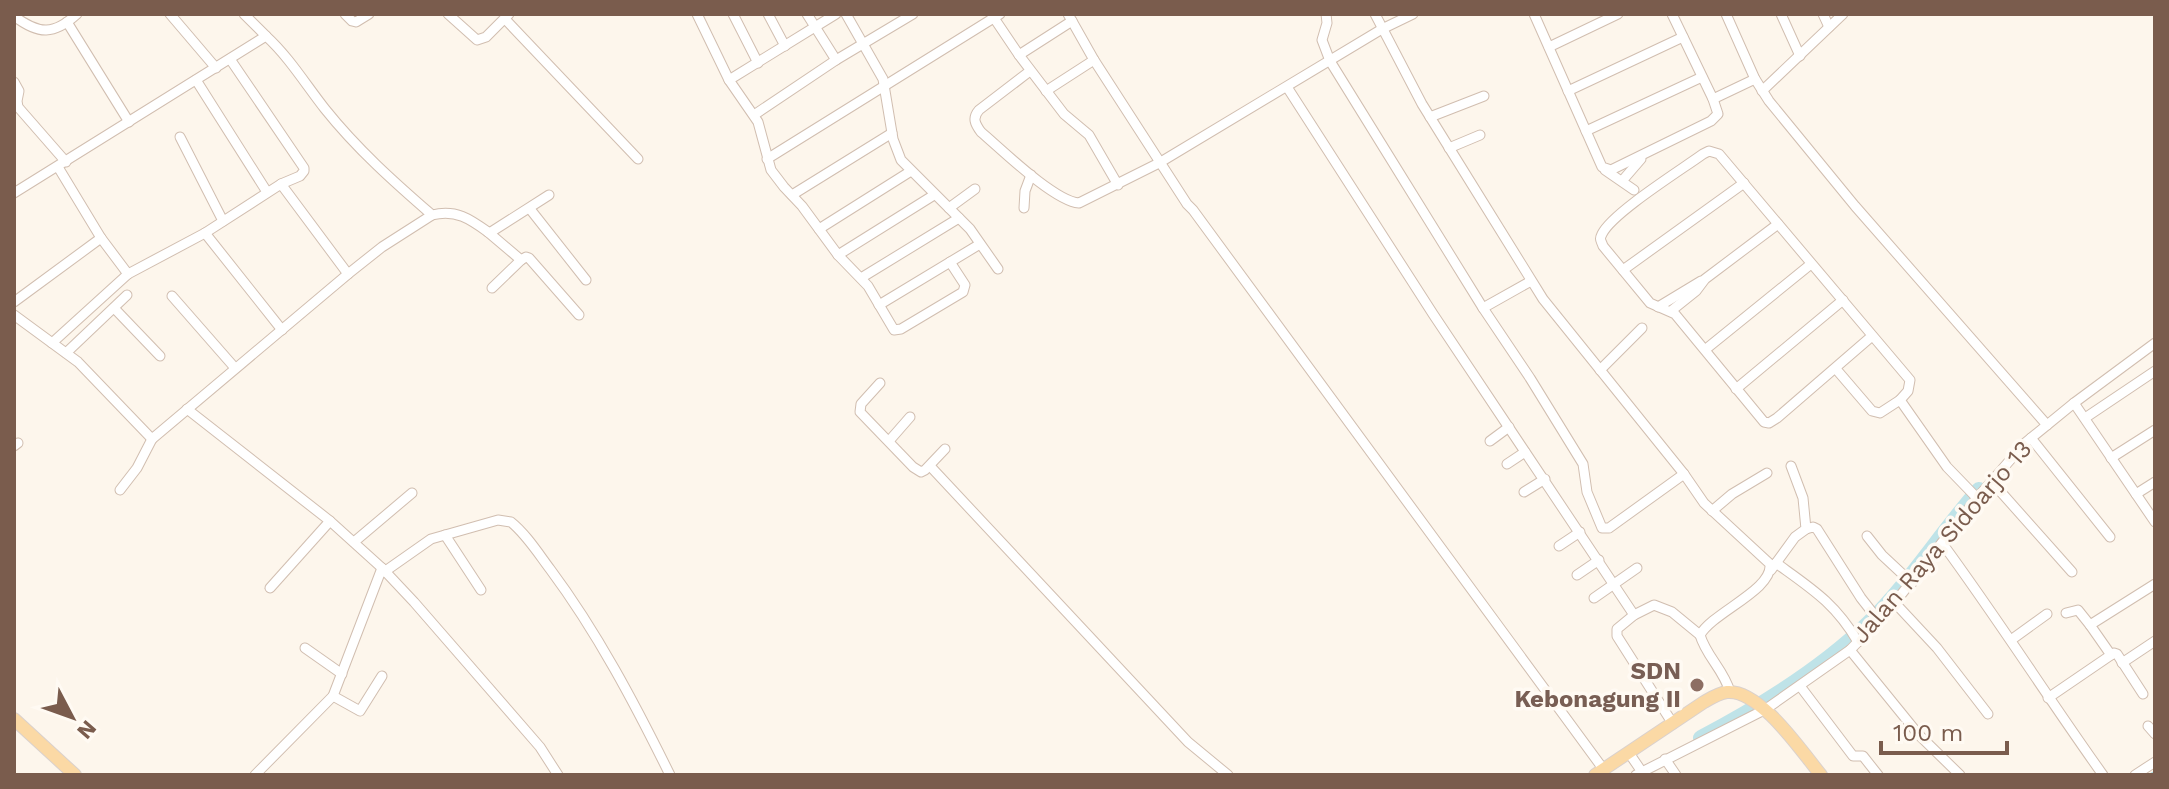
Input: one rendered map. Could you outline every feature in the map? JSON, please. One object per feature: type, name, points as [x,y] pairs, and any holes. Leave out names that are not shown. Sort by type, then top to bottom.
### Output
[{"type":"main road","points":[[1600,772],[1631,756],[1715,696],[1730,692],[1761,705],[1821,775]]},
{"type":"main road","points":[[14,719],[75,775]]},
{"type":"street","points":[[14,16],[28,26],[50,31],[77,14]]},
{"type":"street","points":[[170,14],[216,68]]},
{"type":"street","points":[[244,14],[283,54],[361,150],[432,215]]},
{"type":"street","points":[[345,14],[356,22],[369,14]]},
{"type":"street","points":[[448,14],[477,40],[486,37],[507,16],[638,159]]},
{"type":"street","points":[[697,14],[729,80],[754,115],[771,170],[838,255],[868,286],[894,330],[926,315],[965,290],[950,262]]},
{"type":"street","points":[[733,14],[758,63]]},
{"type":"street","points":[[768,14],[785,46]]},
{"type":"street","points":[[807,14],[836,60]]},
{"type":"street","points":[[729,80],[836,14]]},
{"type":"street","points":[[846,14],[885,85],[898,154],[934,195],[970,229],[998,269]]},
{"type":"street","points":[[754,115],[836,60],[913,14]]},
{"type":"street","points":[[1326,14],[1322,40],[1330,61],[1583,464],[1587,492],[1602,528],[1609,528],[1684,474]]},
{"type":"street","points":[[1375,14],[1430,117],[1551,311],[1712,511],[1774,566],[1826,600],[1855,637]]},
{"type":"street","points":[[1030,71],[979,110],[974,117],[975,123],[981,132],[1031,175],[1073,203],[1079,203],[1159,163],[1382,29],[1413,14]]},
{"type":"street","points":[[1534,14],[1602,167],[1634,190]]},
{"type":"street","points":[[1549,47],[1618,14]]},
{"type":"street","points":[[1605,170],[1646,153],[1716,118],[1718,114],[1672,14]]},
{"type":"street","points":[[1726,14],[1762,91],[1855,206],[2045,423]]},
{"type":"street","points":[[1781,14],[1800,56]]},
{"type":"street","points":[[1823,14],[1829,27]]},
{"type":"street","points":[[1762,91],[1843,14]]},
{"type":"street","points":[[767,159],[995,15],[1030,71],[1069,119],[1089,135],[1118,185]]},
{"type":"street","points":[[1019,55],[1070,18],[1187,204],[1576,729],[1600,772]]},
{"type":"street","points":[[67,22],[129,122]]},
{"type":"street","points":[[14,193],[266,36]]},
{"type":"street","points":[[1568,91],[1683,37]]},
{"type":"street","points":[[52,343],[128,274],[205,233],[267,192],[301,175],[304,169],[230,59]]},
{"type":"street","points":[[1046,91],[1094,60]]},
{"type":"street","points":[[1586,131],[1702,77]]},
{"type":"street","points":[[1713,99],[1755,79]]},
{"type":"street","points":[[196,80],[267,192]]},
{"type":"street","points":[[14,82],[19,91],[18,107],[62,164],[101,238],[128,274]]},
{"type":"street","points":[[1287,87],[1433,314],[1634,615]]},
{"type":"street","points":[[1430,117],[1484,96]]},
{"type":"street","points":[[792,195],[892,133]]},
{"type":"street","points":[[1449,148],[1480,135]]},
{"type":"street","points":[[180,137],[223,221]]},
{"type":"street","points":[[1836,369],[1872,411],[1880,413],[1908,391],[1910,380],[1719,154],[1709,151],[1633,204],[1615,217],[1601,238],[1603,246],[1650,303],[1671,311],[1706,349],[1764,422],[1769,423],[1872,336]]},
{"type":"street","points":[[1622,181],[1646,153]]},
{"type":"street","points":[[819,229],[911,171]]},
{"type":"street","points":[[1024,208],[1025,191],[1031,175]]},
{"type":"street","points":[[1623,270],[1744,183]]},
{"type":"street","points":[[281,184],[348,274]]},
{"type":"street","points":[[949,208],[975,189]]},
{"type":"street","points":[[488,232],[497,230],[549,195]]},
{"type":"street","points":[[838,255],[934,195]]},
{"type":"street","points":[[530,209],[586,280]]},
{"type":"street","points":[[120,490],[137,468],[152,439],[348,274],[382,247],[432,215],[458,214],[469,218],[521,260]]},
{"type":"street","points":[[861,278],[959,218]]},
{"type":"street","points":[[1658,307],[1705,279],[1778,224]]},
{"type":"street","points":[[205,233],[282,330]]},
{"type":"street","points":[[14,302],[101,238]]},
{"type":"street","points":[[879,305],[980,244]]},
{"type":"street","points":[[492,288],[521,260],[529,257],[579,315]]},
{"type":"street","points":[[1706,349],[1811,264]]},
{"type":"street","points":[[1671,311],[1696,291],[1705,279]]},
{"type":"street","points":[[1483,308],[1531,281]]},
{"type":"street","points":[[66,353],[127,295]]},
{"type":"street","points":[[172,296],[235,368]]},
{"type":"street","points":[[1736,389],[1843,300]]},
{"type":"street","points":[[114,308],[160,356]]},
{"type":"street","points":[[14,315],[87,369],[152,439]]},
{"type":"street","points":[[1600,370],[1642,328]]},
{"type":"street","name":"Jalan Raya Sidoarjo 13","points":[[1640,772],[1800,686],[1850,650],[1855,637],[1895,603],[1909,580],[1942,543],[1974,495],[1992,482],[2045,423],[2155,343]]},
{"type":"street","points":[[2085,418],[2155,371]]},
{"type":"street","points":[[880,383],[859,408],[862,416],[921,472],[945,449]]},
{"type":"street","points":[[1900,400],[1940,458],[1974,495]]},
{"type":"street","points":[[2074,403],[2155,522]]},
{"type":"street","points":[[187,409],[330,521],[383,570],[531,737],[558,775]]},
{"type":"street","points":[[889,441],[910,417]]},
{"type":"street","points":[[1490,441],[1509,427]]},
{"type":"street","points":[[2111,458],[2155,430]]},
{"type":"street","points":[[2031,438],[2110,537]]},
{"type":"street","points":[[1507,464],[1525,452]]},
{"type":"street","points":[[930,466],[1188,742],[1228,775]]},
{"type":"street","points":[[1791,466],[1803,498],[1806,529]]},
{"type":"street","points":[[1712,511],[1732,494],[1767,473]]},
{"type":"street","points":[[1524,492],[1545,479]]},
{"type":"street","points":[[1992,482],[2072,572]]},
{"type":"street","points":[[2136,494],[2155,482]]},
{"type":"street","points":[[354,542],[412,493]]},
{"type":"street","points":[[255,775],[333,696],[383,570],[431,539],[504,520],[516,526],[582,614],[645,724],[670,775]]},
{"type":"street","points":[[270,588],[330,521]]},
{"type":"street","points":[[1700,635],[1708,624],[1769,575],[1795,537],[1813,527],[1876,618]]},
{"type":"street","points":[[1559,546],[1580,532]]},
{"type":"street","points":[[445,535],[481,590]]},
{"type":"street","points":[[1867,536],[1909,580]]},
{"type":"street","points":[[1942,543],[2103,775]]},
{"type":"street","points":[[1577,575],[1599,560]]},
{"type":"street","points":[[1594,598],[1637,568]]},
{"type":"street","points":[[2090,625],[2155,584]]},
{"type":"street","points":[[1895,603],[1937,648],[1988,714]]},
{"type":"street","points":[[1673,724],[1617,636],[1619,626],[1650,606],[1672,612],[1700,635],[1705,649],[1726,679],[1730,692]]},
{"type":"street","points":[[2066,613],[2078,610],[2111,655]]},
{"type":"street","points":[[2011,640],[2047,614]]},
{"type":"street","points":[[2122,663],[2155,641]]},
{"type":"street","points":[[305,648],[342,674]]},
{"type":"street","points":[[1850,650],[1919,735],[1960,775]]},
{"type":"street","points":[[2048,698],[2116,653],[2143,694]]},
{"type":"street","points":[[333,696],[360,711],[382,676]]},
{"type":"street","points":[[1800,686],[1853,756],[1863,756],[1878,775]]},
{"type":"street","points":[[1631,756],[1640,772]]},
{"type":"street","points":[[1665,759],[1676,775]]},
{"type":"street","points":[[2135,775],[2155,762]]},
{"type":"waterway","points":[[1701,738],[1789,686],[1850,640],[1898,591],[1979,490]]},
{"type":"waterway","points":[[2150,775],[2155,772]]},
{"type":"place","name":"SDN Kebonagung II","points":[[1697,685]]}]
